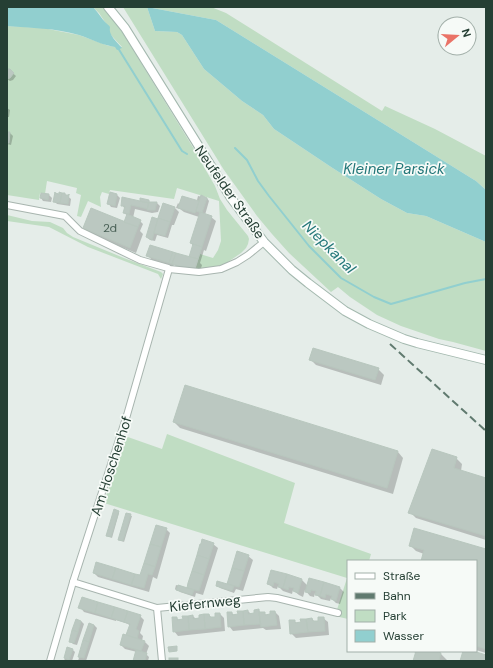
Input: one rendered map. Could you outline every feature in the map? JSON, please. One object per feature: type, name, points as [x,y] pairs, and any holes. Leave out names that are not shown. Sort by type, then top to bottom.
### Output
[{"type":"main road","name":"Neufelder Straße","points":[[108,7],[116,15],[134,42],[231,198],[264,242],[292,270],[345,311],[369,324],[404,339],[486,360]]},
{"type":"street","points":[[7,206],[65,216],[80,231],[140,260],[169,269],[199,272],[221,269],[237,262],[264,242]]},
{"type":"street","name":"Am Hoschenhof","points":[[50,661],[73,582],[127,415],[169,269]]},
{"type":"street","name":"Kiefernweg","points":[[73,582],[157,608],[268,597],[338,613]]},
{"type":"street","points":[[157,608],[162,661]]},
{"type":"green space","points":[[93,7],[103,7],[122,32],[197,154],[215,186],[220,199],[248,236],[249,239],[246,248],[225,264],[195,271],[200,254],[213,258],[218,250],[221,241],[219,201],[177,188],[174,199],[110,190],[109,194],[102,192],[100,197],[101,207],[88,201],[81,217],[77,216],[81,195],[76,193],[77,188],[47,181],[45,194],[40,193],[39,200],[7,195],[7,26],[43,28],[79,35],[109,46],[122,47],[110,34],[105,22]]},
{"type":"green space","points":[[123,7],[147,7],[155,31],[177,32],[182,35],[204,69],[242,101],[263,115],[274,129],[331,167],[381,199],[407,213],[426,216],[486,242],[486,351],[439,339],[401,326],[377,315],[338,287],[331,292],[289,253],[257,216],[224,170]]},
{"type":"green space","points":[[147,7],[211,7],[226,13],[382,111],[385,106],[435,129],[486,156],[486,190],[476,181],[216,20]]},
{"type":"green space","points":[[7,215],[32,221],[50,222],[63,228],[73,237],[163,274],[161,279],[158,274],[88,247],[49,227],[7,221]]},
{"type":"green space","points":[[167,434],[295,483],[284,523],[371,554],[369,560],[347,560],[347,578],[104,503],[125,436],[162,449]]},
{"type":"green space","points":[[347,578],[347,619],[335,616]]},
{"type":"water","points":[[7,7],[93,7],[110,26],[110,33],[122,48],[117,50],[115,47],[79,35],[61,31],[7,26]]},
{"type":"water","name":"Kleiner Parsick","points":[[147,7],[216,20],[476,181],[486,190],[486,242],[426,216],[407,213],[381,199],[274,129],[263,115],[242,101],[204,69],[182,35],[177,32],[155,31]]},
{"type":"building","points":[[7,69],[10,69],[14,73],[7,79]]},
{"type":"building","points":[[7,132],[10,132],[9,143],[7,143]]},
{"type":"building","points":[[55,192],[59,194],[59,192],[62,193],[60,203],[53,202]]},
{"type":"building","points":[[110,192],[117,194],[115,206],[107,204]]},
{"type":"building","points":[[41,193],[49,194],[48,200],[40,198]]},
{"type":"building","points":[[62,193],[69,195],[68,204],[60,203]]},
{"type":"building","points":[[201,195],[207,198],[202,213],[196,211]]},
{"type":"building","points":[[182,196],[199,201],[195,213],[178,208]]},
{"type":"building","points":[[122,197],[149,203],[148,209],[131,205],[129,214],[123,213],[125,206],[121,206]]},
{"type":"building","points":[[140,198],[149,200],[149,203],[140,201]]},
{"type":"building","points":[[149,202],[157,202],[155,210],[147,210]]},
{"type":"building","points":[[163,203],[175,207],[170,222],[158,218]]},
{"type":"building","points":[[91,208],[138,227],[130,248],[83,228]]},
{"type":"building","points":[[200,212],[212,216],[202,247],[190,243]]},
{"type":"building","points":[[127,214],[141,220],[138,227],[124,222]]},
{"type":"building","points":[[152,217],[158,219],[152,240],[146,237]]},
{"type":"building","points":[[158,218],[170,222],[165,236],[154,233]]},
{"type":"building","points":[[193,244],[202,247],[198,259],[189,257]]},
{"type":"building","points":[[150,245],[173,252],[169,263],[146,256]]},
{"type":"building","points":[[173,252],[176,253],[172,264],[169,263]]},
{"type":"building","points":[[176,253],[198,259],[194,271],[172,264]]},
{"type":"building","points":[[313,348],[379,368],[375,380],[309,360]]},
{"type":"building","points":[[185,385],[398,451],[387,488],[173,422]]},
{"type":"building","points":[[432,449],[457,457],[454,468],[486,478],[486,536],[408,513]]},
{"type":"building","points":[[114,509],[119,511],[111,537],[106,536]]},
{"type":"building","points":[[126,513],[131,514],[123,541],[118,540]]},
{"type":"building","points":[[156,525],[167,528],[161,547],[150,544]]},
{"type":"building","points":[[414,528],[486,549],[486,649],[477,646],[477,560],[421,560],[424,550],[409,546]]},
{"type":"building","points":[[202,539],[214,543],[209,559],[197,555]]},
{"type":"building","points":[[150,544],[161,547],[155,567],[144,563]]},
{"type":"building","points":[[237,551],[249,555],[244,571],[232,568]]},
{"type":"building","points":[[197,555],[209,559],[204,575],[192,571]]},
{"type":"building","points":[[96,562],[116,568],[112,579],[93,573]]},
{"type":"building","points":[[144,563],[155,567],[152,575],[148,574],[144,588],[131,585],[135,574],[140,575]]},
{"type":"building","points":[[116,568],[135,574],[131,585],[112,579]]},
{"type":"building","points":[[232,568],[244,571],[239,587],[227,584]]},
{"type":"building","points":[[271,570],[287,574],[283,588],[278,587],[279,584],[274,582],[273,586],[267,584]]},
{"type":"building","points":[[192,571],[204,575],[199,591],[187,588]]},
{"type":"building","points":[[287,574],[302,579],[298,593],[293,591],[294,588],[289,587],[288,590],[283,588]]},
{"type":"building","points":[[309,578],[324,582],[320,596],[315,595],[316,591],[311,590],[310,593],[305,592]]},
{"type":"building","points":[[217,581],[234,586],[232,591],[216,586]]},
{"type":"building","points":[[324,582],[340,587],[336,601],[331,599],[332,596],[326,594],[325,598],[320,596]]},
{"type":"building","points":[[178,585],[194,590],[192,595],[176,590]]},
{"type":"building","points":[[82,597],[98,602],[95,613],[78,608]]},
{"type":"building","points":[[98,602],[115,607],[111,618],[95,613]]},
{"type":"building","points":[[115,607],[128,611],[124,622],[111,618]]},
{"type":"building","points":[[259,609],[260,624],[244,625],[243,611],[248,610],[248,614],[254,613],[254,610]]},
{"type":"building","points":[[128,611],[141,615],[136,629],[139,631],[137,639],[126,635],[130,624],[124,622]]},
{"type":"building","points":[[237,611],[243,611],[244,625],[228,627],[227,612],[232,612],[232,615],[238,614]]},
{"type":"building","points":[[270,611],[275,611],[277,625],[261,627],[259,612],[265,612],[265,615],[270,614]]},
{"type":"building","points":[[215,613],[220,613],[221,627],[205,629],[204,614],[209,614],[210,617],[215,617]]},
{"type":"building","points":[[204,614],[205,629],[189,630],[188,616],[193,615],[193,619],[199,618],[199,615]]},
{"type":"building","points":[[182,616],[188,616],[189,630],[173,632],[172,617],[177,617],[177,620],[183,619]]},
{"type":"building","points":[[318,617],[324,617],[325,631],[308,632],[306,619],[312,618],[313,621],[318,621]]},
{"type":"building","points":[[76,619],[81,621],[78,632],[72,630]]},
{"type":"building","points":[[300,619],[306,619],[308,632],[290,634],[289,620],[295,620],[295,623],[301,622]]},
{"type":"building","points":[[89,623],[94,625],[89,642],[83,640]]},
{"type":"building","points":[[72,630],[78,632],[74,643],[69,642]]},
{"type":"building","points":[[123,634],[145,641],[141,651],[120,645]]},
{"type":"building","points":[[83,640],[89,642],[84,658],[78,657]]},
{"type":"building","points":[[177,646],[177,651],[169,652],[168,647]]},
{"type":"building","points":[[67,647],[73,649],[69,660],[64,658]]},
{"type":"building","points":[[136,650],[147,653],[145,661],[133,661]]},
{"type":"building","points":[[416,652],[441,653],[439,661],[413,661]]},
{"type":"building","points":[[463,652],[476,652],[486,655],[486,661],[460,661]]},
{"type":"building","points":[[169,658],[178,658],[178,661],[169,661]]},
{"type":"waterway","name":"Niepkanal","points":[[118,48],[182,151],[187,154]]},
{"type":"waterway","name":"Niepkanal","points":[[235,148],[247,160],[258,181],[309,246],[341,278],[374,297],[391,304],[465,283],[486,279]]},
{"type":"railway","points":[[390,344],[486,431]]}]
